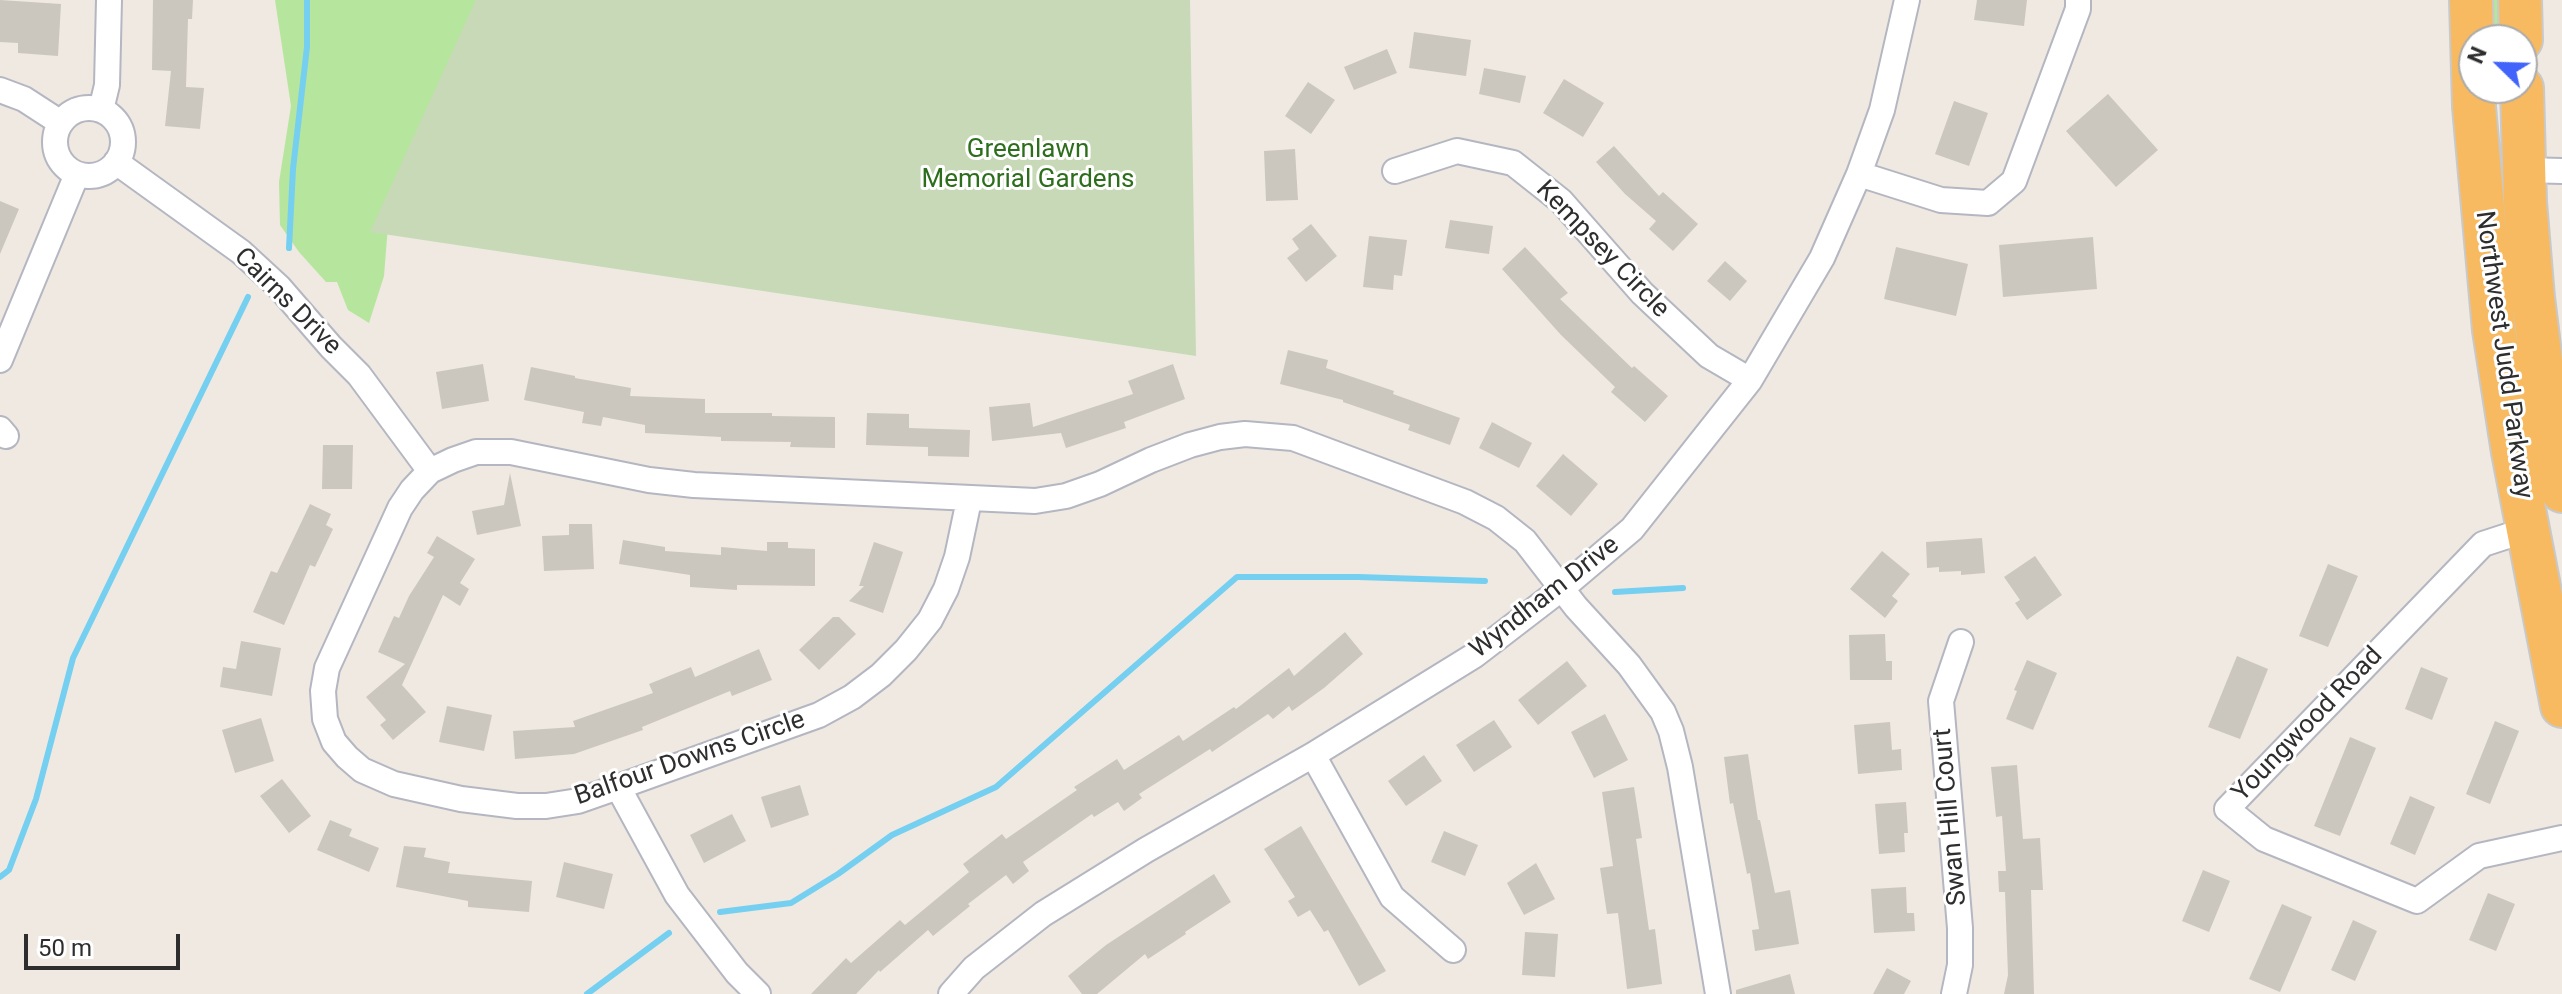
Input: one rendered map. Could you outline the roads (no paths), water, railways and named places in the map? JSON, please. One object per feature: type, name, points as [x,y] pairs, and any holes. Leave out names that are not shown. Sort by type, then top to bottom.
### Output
[{"type":"highway","name":"Northwest Judd Parkway","points":[[2471,0],[2474,107],[2488,282],[2502,384],[2562,706]]},
{"type":"highway","points":[[2520,0],[2521,24]]},
{"type":"highway","name":"Northwest Judd Parkway","points":[[2526,104],[2543,171],[2533,298],[2548,417],[2562,491]]},
{"type":"street","points":[[101,110],[107,85],[109,0]]},
{"type":"street","name":"Wyndham Drive","points":[[951,994],[974,968],[1043,914],[1146,850],[1313,755],[1475,655],[1632,529],[1750,380],[1822,258],[1859,174],[1882,110],[1907,0]]},
{"type":"street","points":[[1859,174],[1941,200],[1988,203],[2014,181],[2078,9],[2078,0]]},
{"type":"street","points":[[0,90],[34,105],[61,123]]},
{"type":"street","points":[[81,109],[101,110],[117,123],[122,132],[121,153],[108,170],[98,175],[77,174],[67,168],[56,149],[55,138],[61,123],[72,113],[81,109]]},
{"type":"street","name":"Kempsey Circle","points":[[1395,171],[1457,151],[1513,163],[1561,201],[1642,293],[1709,356],[1750,380]]},
{"type":"street","name":"Cairns Drive","points":[[116,162],[241,252],[279,287],[359,375],[430,471]]},
{"type":"street","points":[[0,360],[77,174]]},
{"type":"street","name":"Balfour Downs Circle","points":[[969,500],[957,557],[946,589],[930,620],[881,675],[852,697],[819,715],[578,801],[517,806],[461,799],[394,784],[362,770],[347,757],[334,742],[325,719],[323,691],[327,668],[400,508],[430,471],[476,452],[511,452],[649,480],[694,485],[1035,501],[1066,496],[1190,445],[1220,437],[1245,434],[1293,438],[1465,502],[1496,518],[1525,541],[1561,589],[1629,665],[1663,712],[1671,731],[1680,767],[1718,994]]},
{"type":"street","name":"Youngwood Road","points":[[2529,529],[2483,544],[2227,809],[2264,839],[2417,901],[2479,856],[2562,838]]},
{"type":"street","name":"Swan Hill Court","points":[[1954,994],[1960,965],[1960,928],[1941,701],[1961,642]]},
{"type":"street","points":[[1313,755],[1392,897],[1453,950]]},
{"type":"street","points":[[618,787],[677,895],[737,973],[758,994]]},
{"type":"waterway","points":[[289,248],[293,169],[307,47],[307,0]]},
{"type":"waterway","points":[[0,877],[9,870],[36,799],[73,658],[248,297]]},
{"type":"waterway","points":[[720,912],[791,903],[892,835],[996,787],[1237,577],[1485,581]]},
{"type":"waterway","points":[[1615,592],[1683,588]]},
{"type":"waterway","points":[[587,994],[669,933]]},
{"type":"park label","name":"Greenlawn Memorial Gardens","points":[[1028,165]]}]
